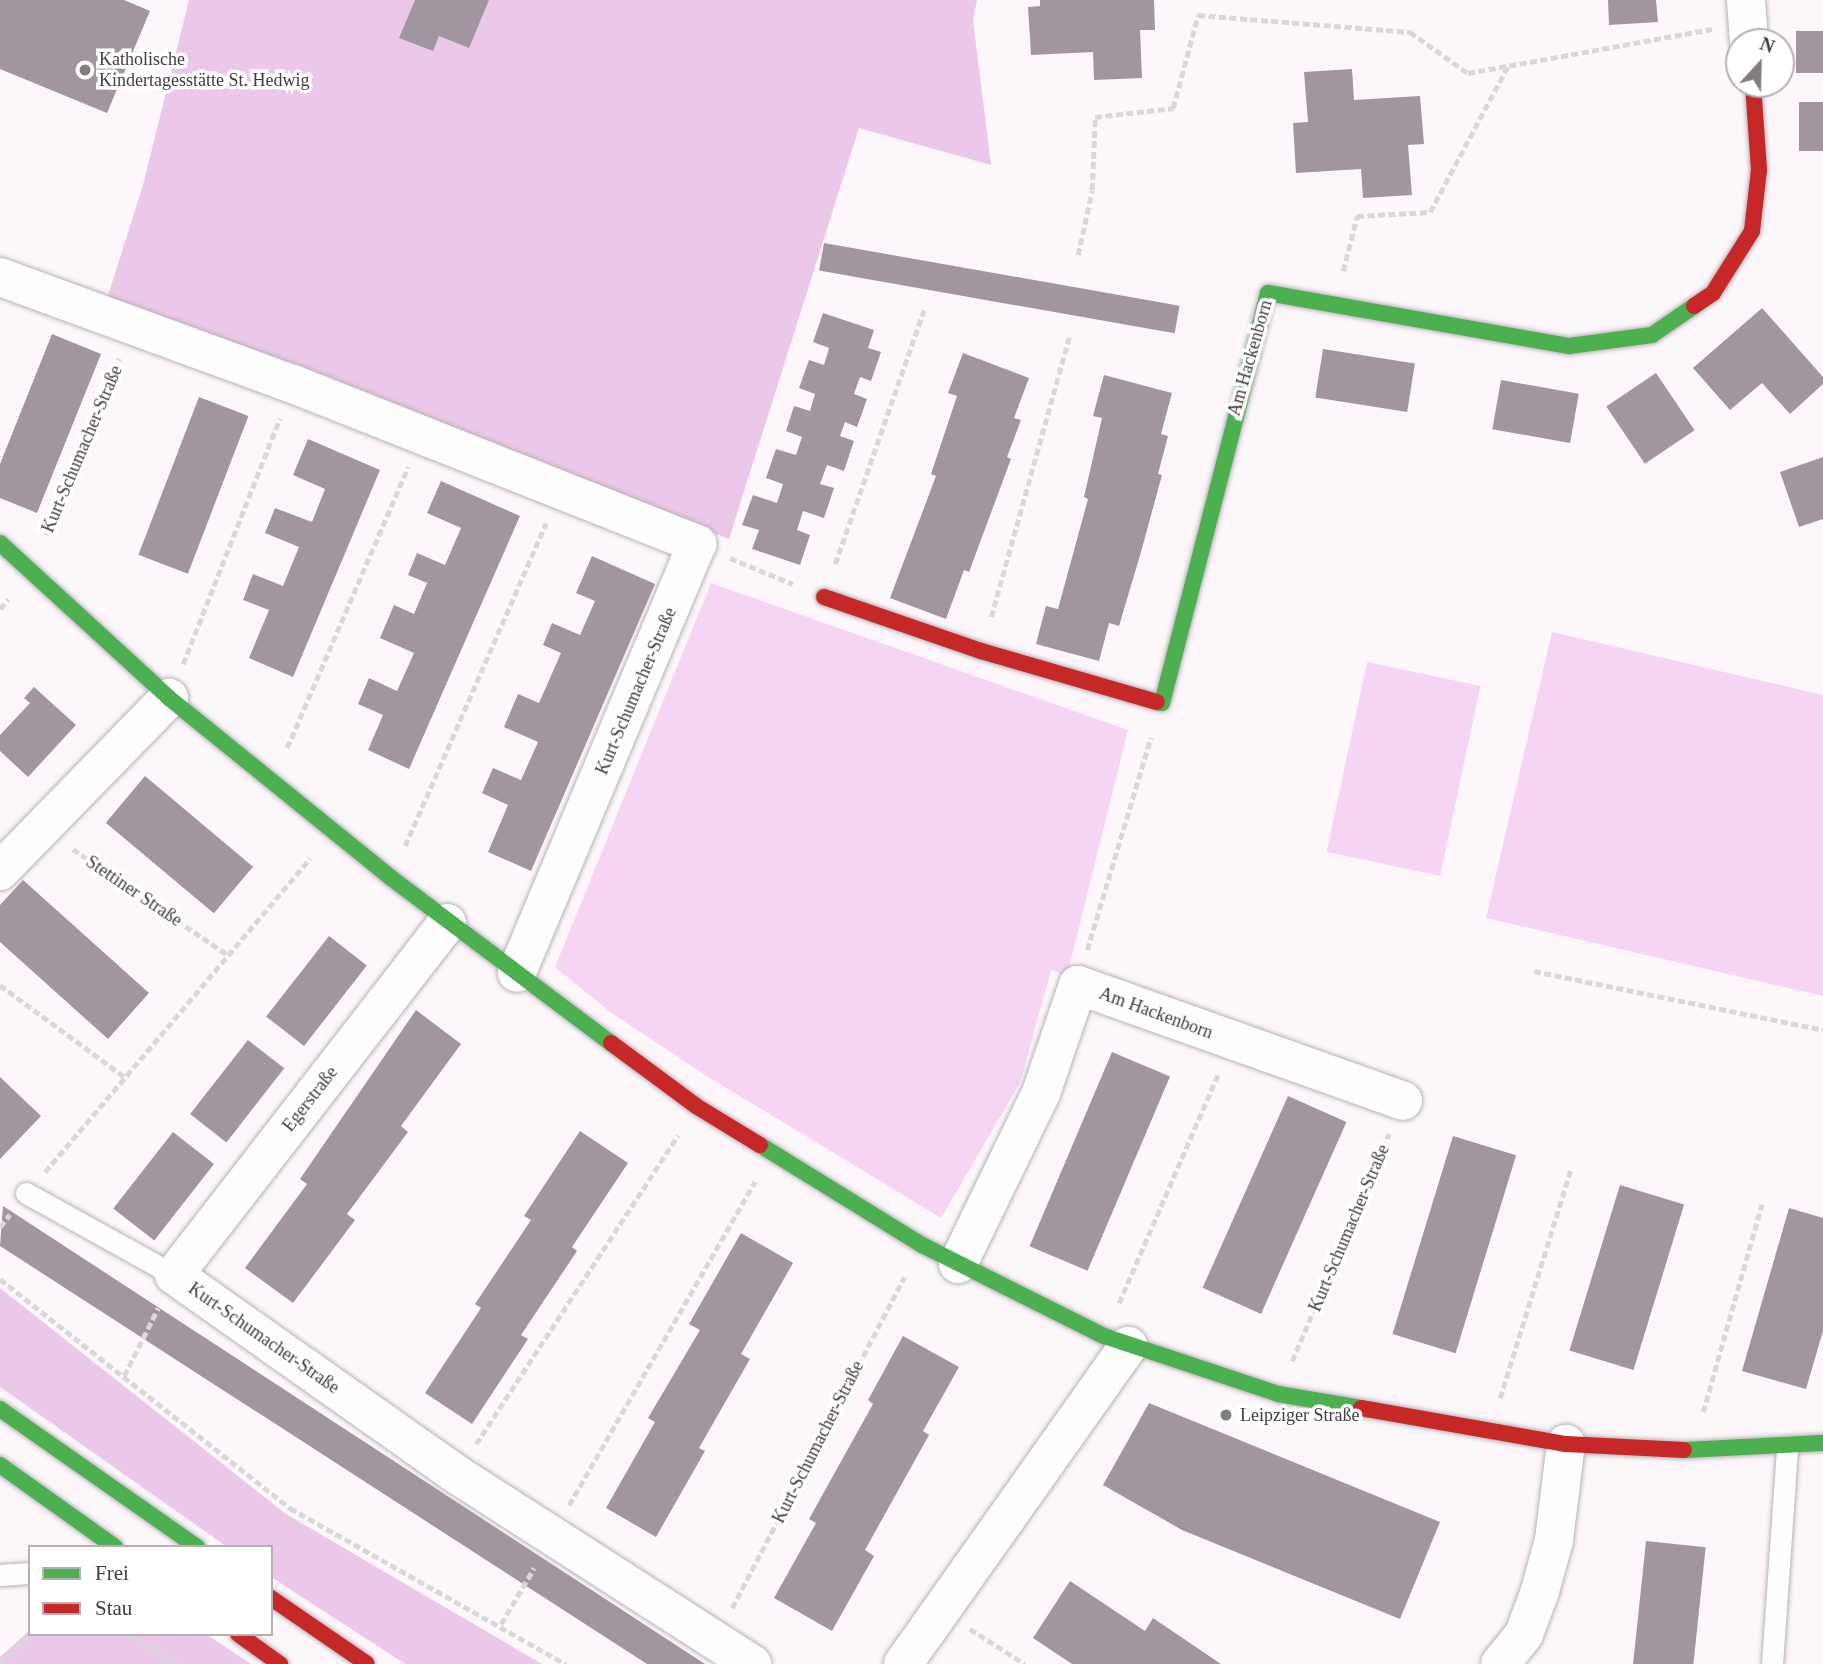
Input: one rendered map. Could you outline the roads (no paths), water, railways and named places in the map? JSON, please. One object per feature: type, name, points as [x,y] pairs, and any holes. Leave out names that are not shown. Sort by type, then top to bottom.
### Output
[{"type":"main road","name":"Am Hackenborn","points":[[824,597],[981,651],[1162,703],[1268,293],[1569,346],[1652,335],[1713,293],[1752,231],[1759,170],[1753,98]]},
{"type":"main road","points":[[0,544],[169,698],[447,923],[696,1106],[771,1154],[958,1264],[1116,1341],[1278,1394],[1566,1444],[1692,1450],[1823,1443]]},
{"type":"main road","points":[[0,1409],[194,1545]]},
{"type":"main road","points":[[0,1465],[112,1545]]},
{"type":"main road","points":[[273,1599],[368,1664]]},
{"type":"main road","points":[[241,1636],[280,1664]]},
{"type":"street","name":"Kurt-Schumacher-Straße","points":[[0,278],[293,384],[697,544],[517,973]]},
{"type":"street","points":[[0,871],[40,827],[169,698]]},
{"type":"street","name":"Egerstraße","points":[[174,1275],[447,923]]},
{"type":"street","name":"Am Hackenborn","points":[[958,1264],[1041,1093],[1078,985],[1403,1101]]},
{"type":"street","name":"Kurt-Schumacher-Straße","points":[[174,1275],[456,1474],[752,1664]]},
{"type":"street","points":[[903,1664],[1116,1341]]},
{"type":"street","points":[[1500,1664],[1524,1634],[1540,1591],[1554,1540],[1566,1444]]},
{"type":"lane","points":[[26,1194],[174,1275]]},
{"type":"lane","points":[[1772,1664],[1787,1447]]},
{"type":"lane","points":[[0,1577],[28,1573]]},
{"type":"place","name":"Katholische Kindertagesstätte St. Hedwig","points":[[85,70]]},
{"type":"place","name":"Leipziger Straße","points":[[1226,1415]]}]
